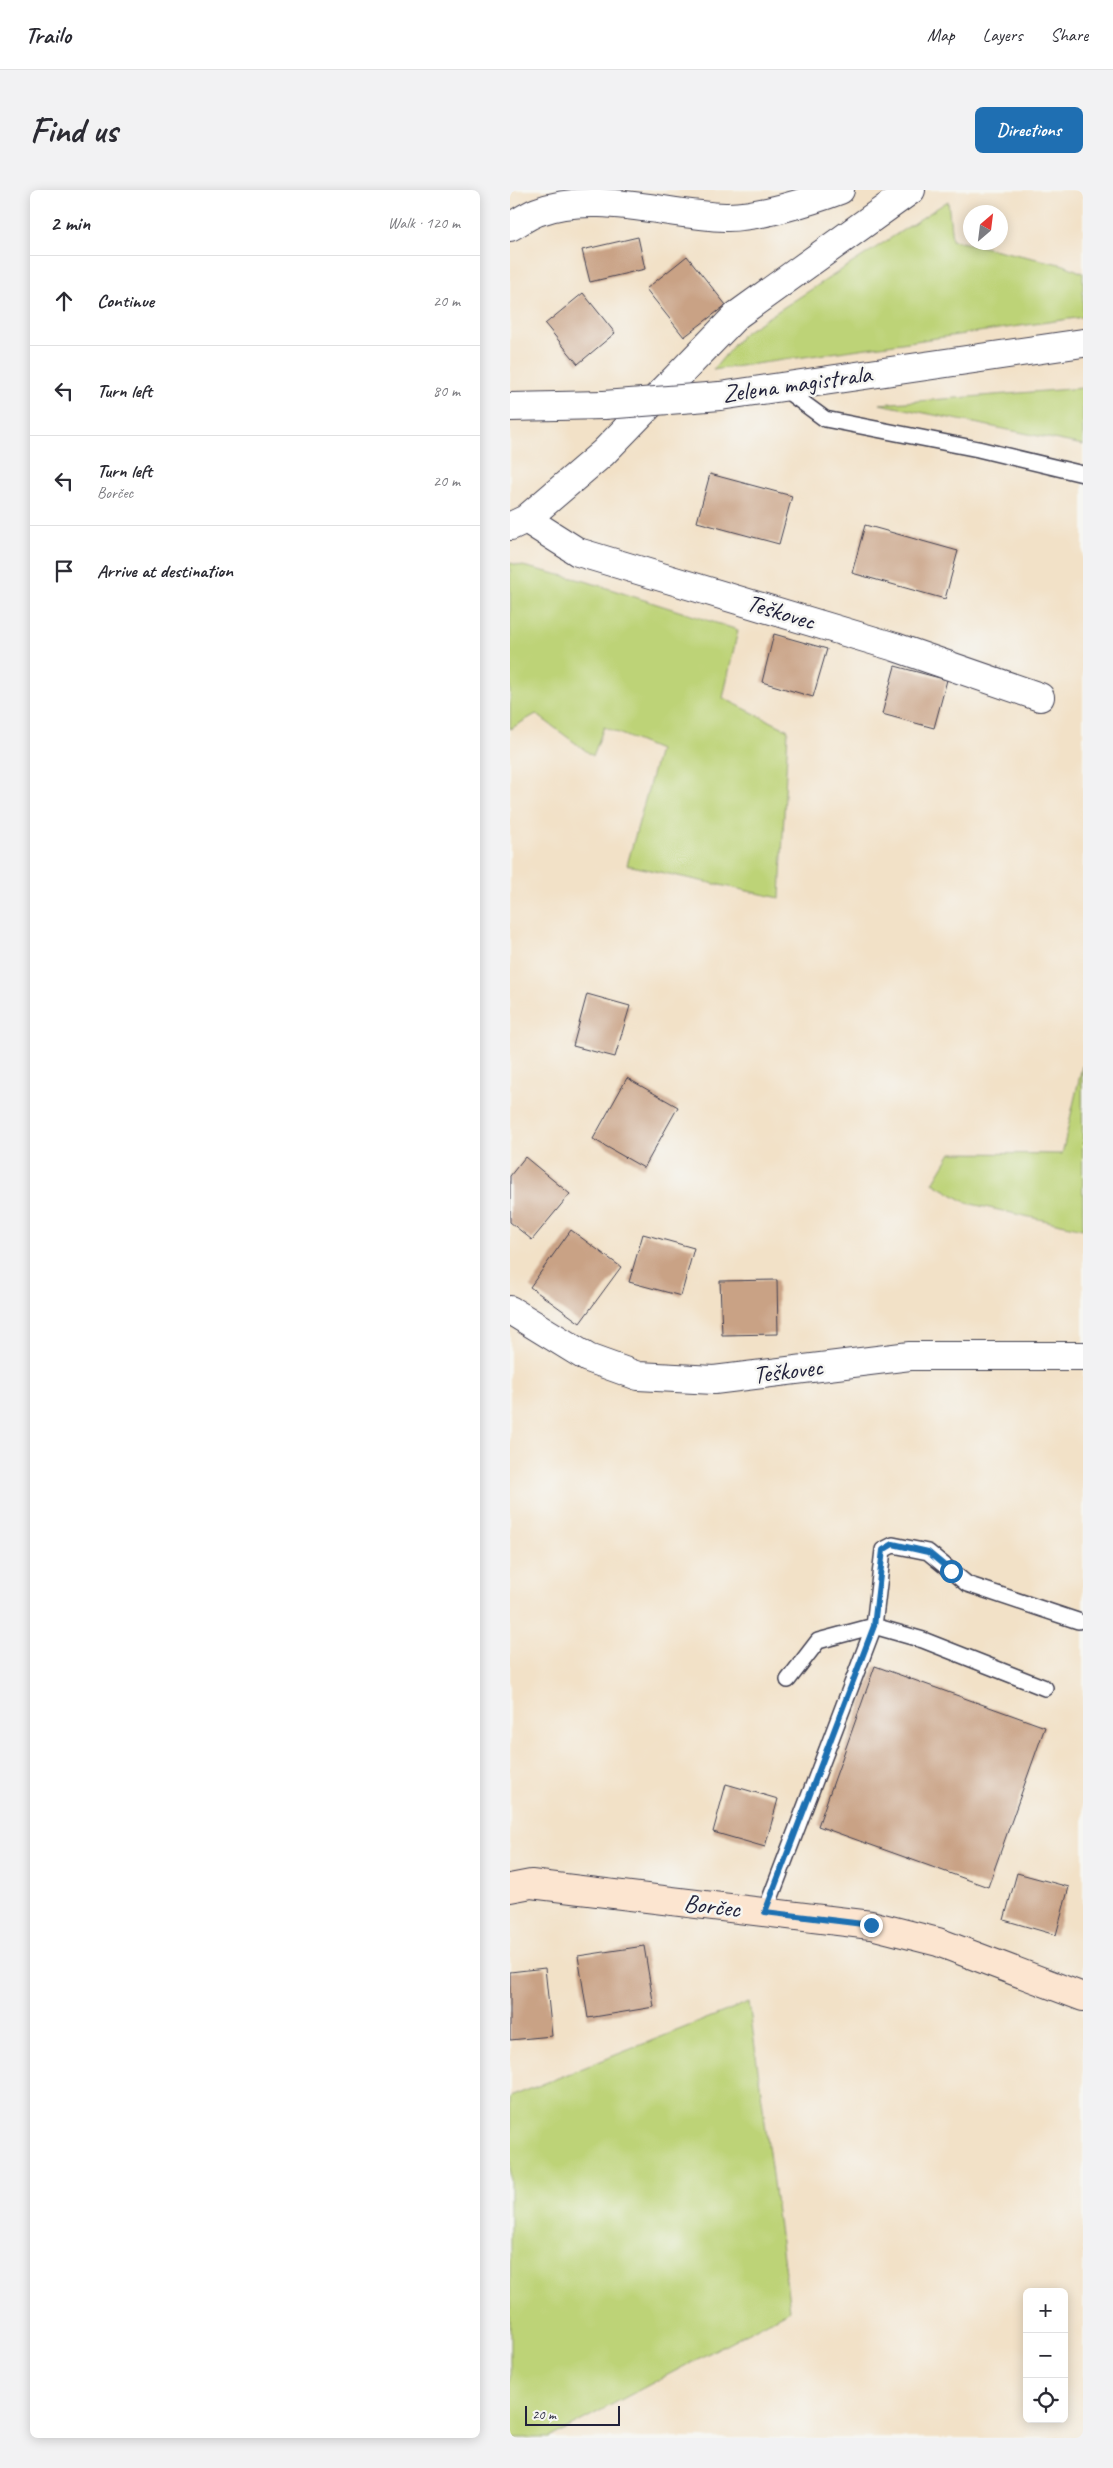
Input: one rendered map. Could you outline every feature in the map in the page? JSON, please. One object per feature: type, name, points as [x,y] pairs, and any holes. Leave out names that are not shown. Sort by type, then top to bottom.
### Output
[{"type":"street","points":[[510,227],[536,212],[567,205],[616,205],[727,217],[771,210],[840,190]]},
{"type":"street","name":"Teškovec","points":[[911,190],[737,315],[603,453],[518,523],[578,552],[895,647],[1040,697]]},
{"type":"street","name":"Zelena magistrala","points":[[510,406],[604,406],[720,396],[1083,343]]},
{"type":"street","name":"Teškovec","points":[[510,1310],[588,1358],[638,1376],[714,1380],[910,1356],[1083,1356]]},
{"type":"street","name":"Borčec","points":[[510,1888],[531,1884],[871,1925],[938,1942],[1083,1997]]},
{"type":"lane","points":[[783,388],[825,419],[978,449],[1083,474]]},
{"type":"lane","points":[[765,1912],[874,1626],[883,1550],[893,1544],[928,1552],[968,1584],[1078,1621]]},
{"type":"lane","points":[[788,1680],[818,1642],[874,1626],[923,1640],[1045,1688]]},
{"type":"green space","points":[[948,201],[952,240],[963,242],[963,250],[997,250],[1064,265],[1083,273],[1083,317],[713,370],[744,333]]},
{"type":"green space","points":[[1083,388],[1083,445],[880,404]]},
{"type":"green space","points":[[510,563],[585,581],[738,630],[723,698],[788,730],[780,898],[627,865],[659,750],[604,727],[593,756],[536,714],[510,729]]},
{"type":"green space","points":[[1082,1066],[1083,1229],[967,1203],[933,1183],[951,1153],[1062,1154]]},
{"type":"green space","points":[[749,2002],[790,2310],[549,2438],[510,2438],[510,2097]]},
{"type":"building","points":[[638,237],[645,269],[590,282],[582,250]]},
{"type":"building","points":[[687,256],[726,305],[684,337],[646,289]]},
{"type":"building","points":[[583,293],[615,333],[578,364],[545,324]]},
{"type":"building","points":[[710,474],[792,496],[779,544],[697,522]]},
{"type":"building","points":[[865,525],[958,551],[945,599],[852,573]]},
{"type":"building","points":[[774,634],[827,649],[813,697],[762,682]]},
{"type":"building","points":[[895,666],[947,680],[934,728],[882,714]]},
{"type":"building","points":[[587,994],[630,1006],[615,1057],[573,1046]]},
{"type":"building","points":[[627,1078],[678,1107],[644,1168],[593,1139]]},
{"type":"building","points":[[525,1157],[570,1194],[532,1240],[510,1222],[510,1176]]},
{"type":"building","points":[[571,1230],[621,1267],[580,1323],[530,1287]]},
{"type":"building","points":[[643,1234],[694,1248],[681,1296],[629,1282]]},
{"type":"building","points":[[777,1280],[778,1334],[722,1335],[720,1281]]},
{"type":"building","points":[[875,1666],[1045,1727],[988,1887],[818,1826]]},
{"type":"building","points":[[726,1784],[778,1799],[765,1847],[713,1832]]},
{"type":"building","points":[[1017,1873],[1069,1887],[1056,1935],[1004,1920]]},
{"type":"building","points":[[644,1946],[654,2007],[588,2018],[578,1956]]},
{"type":"building","points":[[545,1968],[552,2036],[510,2040],[510,1972]]},
{"type":"route","points":[[871,1925],[765,1912],[874,1626],[883,1550],[893,1544],[928,1552],[951,1571]]}]
